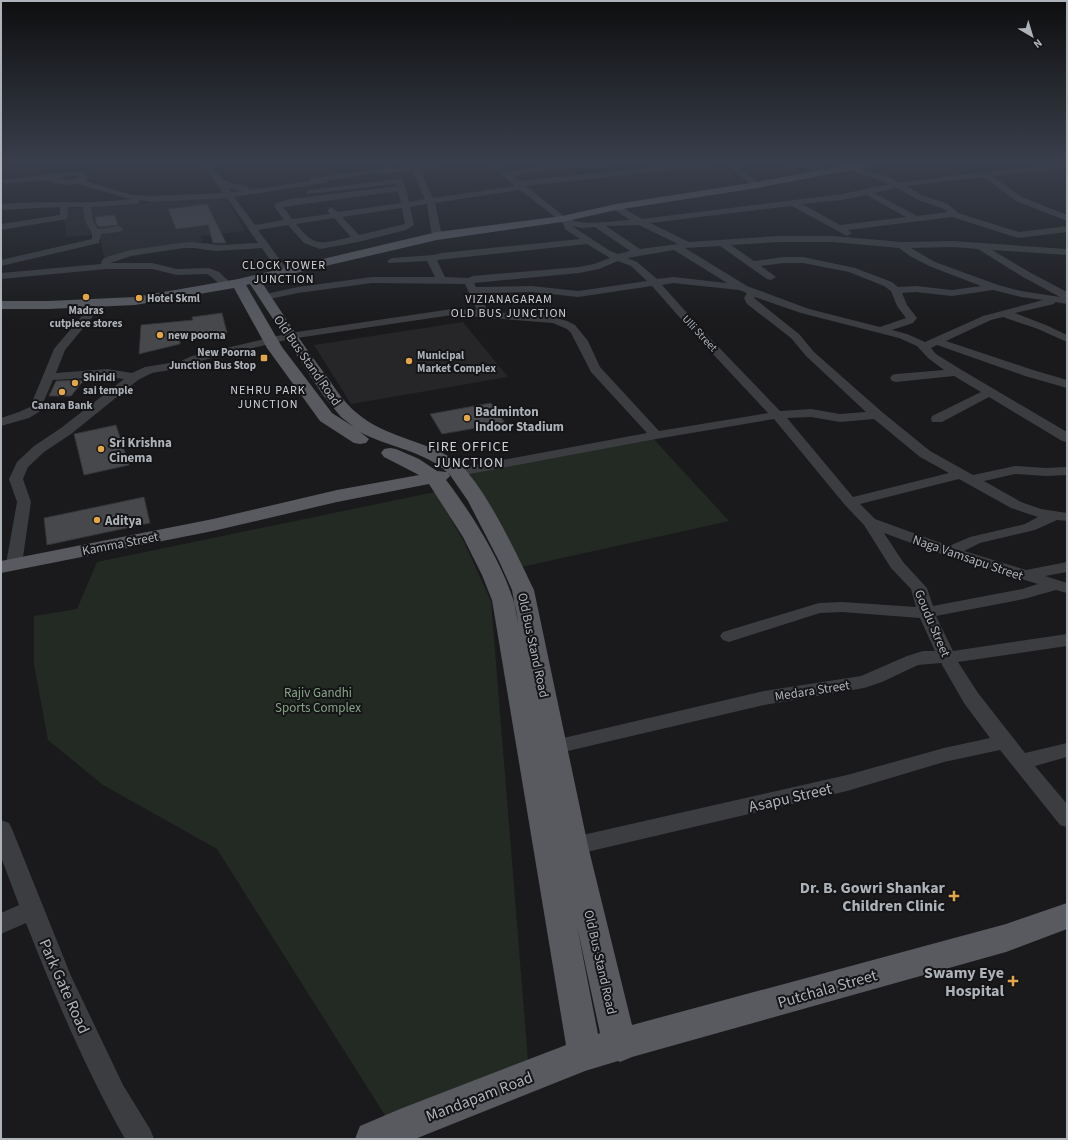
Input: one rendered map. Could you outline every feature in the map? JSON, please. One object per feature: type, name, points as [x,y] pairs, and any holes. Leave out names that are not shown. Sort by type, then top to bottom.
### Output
[{"type":"main road","points":[[1,305],[48,306],[135,301],[239,282],[437,236],[565,220],[580,216]]},
{"type":"main road","name":"Old Bus Stand Road","points":[[239,282],[265,297],[285,342],[326,417],[367,444],[415,464],[434,477],[459,514],[504,574],[523,590],[574,846],[620,1046]]},
{"type":"main road","name":"Old Bus Stand Road","points":[[239,282],[285,342],[352,418],[380,434],[440,458],[450,464],[459,472],[477,501],[504,574],[503,600],[585,1054]]},
{"type":"main road","name":"Kamma Street","points":[[7,565],[213,524],[459,472]]},
{"type":"main road","name":"Putchala Street","points":[[585,1054],[620,1046],[1006,938],[1067,916]]},
{"type":"main road","name":"Mandapam Road","points":[[373,1139],[585,1054]]},
{"type":"street","points":[[1,227],[64,216]]},
{"type":"street","points":[[1,263],[96,241],[96,231],[89,221],[89,216]]},
{"type":"street","points":[[244,216],[284,272]]},
{"type":"street","points":[[286,216],[308,243],[316,246],[409,226],[407,216]]},
{"type":"street","points":[[252,228],[328,216]]},
{"type":"street","points":[[337,216],[358,238]]},
{"type":"street","points":[[433,216],[437,236]]},
{"type":"street","name":"Ulli Street","points":[[560,216],[565,220],[568,227],[587,241],[634,264],[654,282],[700,334],[777,415]]},
{"type":"street","points":[[631,216],[687,245]]},
{"type":"street","points":[[565,220],[581,225],[598,225],[687,216]]},
{"type":"street","points":[[817,216],[839,228],[857,242]]},
{"type":"street","points":[[911,216],[916,219]]},
{"type":"street","points":[[839,228],[937,216]]},
{"type":"street","points":[[960,216],[1018,235],[1067,229]]},
{"type":"street","points":[[598,225],[638,252]]},
{"type":"street","points":[[96,231],[119,229]]},
{"type":"street","points":[[471,286],[477,278],[579,270],[596,267],[619,257],[638,252],[687,245],[791,238],[902,245],[978,245],[1067,252]]},
{"type":"street","points":[[392,260],[433,258],[587,241]]},
{"type":"street","points":[[721,242],[771,277]]},
{"type":"street","points":[[108,266],[105,262],[109,258],[137,252],[191,245],[215,248],[264,245]]},
{"type":"street","points":[[902,245],[913,254],[932,264],[994,287],[1022,294],[1065,299]]},
{"type":"street","points":[[978,245],[1065,299]]},
{"type":"street","points":[[676,247],[748,290],[793,307],[913,340],[925,346],[932,356],[956,372],[1067,438]]},
{"type":"street","points":[[433,258],[430,261],[438,277],[443,280]]},
{"type":"street","points":[[752,264],[792,260],[828,264],[882,280],[896,290],[902,306],[911,316],[912,320],[881,330]]},
{"type":"street","points":[[1,276],[108,266],[156,266],[176,272],[210,271],[239,282]]},
{"type":"street","points":[[265,297],[298,290],[372,280],[443,280],[471,286],[532,289],[578,294],[654,282],[679,280],[748,290]]},
{"type":"street","points":[[471,286],[484,315]]},
{"type":"street","points":[[896,290],[916,289],[952,293],[994,287]]},
{"type":"street","points":[[748,290],[749,298],[752,302],[795,336],[801,345],[877,415],[925,454],[964,477],[1020,506],[1060,516]]},
{"type":"street","points":[[925,346],[965,327],[1003,313],[1065,299]]},
{"type":"street","points":[[1,422],[24,415],[35,409],[60,349],[90,313],[96,303]]},
{"type":"street","points":[[7,565],[24,502],[16,479],[22,465],[39,449],[66,431],[134,377],[149,370],[185,363],[206,361],[285,342],[470,313],[502,318],[556,321],[572,327],[584,343],[595,369],[656,435]]},
{"type":"street","points":[[1003,313],[1042,327],[1067,339]]},
{"type":"street","points":[[936,341],[1029,373],[1067,384]]},
{"type":"street","points":[[896,378],[956,372]]},
{"type":"street","points":[[49,377],[107,373],[134,377]]},
{"type":"street","points":[[937,419],[990,392]]},
{"type":"street","points":[[459,472],[656,435],[777,415],[811,413],[840,418],[877,415]]},
{"type":"street","name":"Goudu Street","points":[[777,415],[850,502],[870,522],[898,565],[919,588],[926,613],[947,658],[971,698],[1004,742],[1067,819]]},
{"type":"street","points":[[850,502],[964,477],[1015,470],[1046,472],[1067,471]]},
{"type":"street","points":[[950,552],[975,540],[1030,527],[1060,516]]},
{"type":"street","name":"Naga Vamsapu Street","points":[[870,522],[950,552],[1061,587]]},
{"type":"street","points":[[1023,575],[1067,567]]},
{"type":"street","points":[[729,636],[819,608],[842,607],[926,613],[1061,587]]},
{"type":"street","name":"Medara Street","points":[[555,747],[750,700],[864,682],[878,678],[900,664],[913,659],[928,656],[947,658],[1067,640]]},
{"type":"street","name":"Asapu Street","points":[[574,846],[847,783],[944,755],[1004,742]]},
{"type":"street","points":[[1020,762],[1067,750]]},
{"type":"street","name":"Park Gate Road","points":[[1,829],[63,986],[114,1094],[140,1139]]},
{"type":"street","points":[[1,924],[33,909]]},
{"type":"shaded area","points":[[64,216],[236,216],[245,231],[200,236],[202,242],[128,252],[104,257],[99,234],[66,237]]},
{"type":"shaded area","name":"Municipal Market Complex","points":[[463,322],[508,377],[351,404],[314,345]]},
{"type":"green space","points":[[649,434],[729,521],[517,568],[460,471]]},
{"type":"green space","name":"Rajiv Gandhi Sports Complex","points":[[435,492],[464,542],[491,601],[528,1060],[386,1117],[217,849],[103,785],[48,740],[34,665],[34,616],[77,609],[97,562]]},
{"type":"building","points":[[115,216],[118,225],[99,227],[96,223],[95,217]]},
{"type":"building","points":[[171,216],[213,216],[226,243],[213,243],[208,225],[176,229]]},
{"type":"building","points":[[222,313],[227,333],[180,340],[180,344],[139,354],[141,325],[193,320],[192,317]]},
{"type":"building","points":[[84,380],[71,396],[49,396],[56,381]]},
{"type":"building","name":"Badminton Indoor Stadium","points":[[491,403],[505,423],[442,434],[430,414]]},
{"type":"building","name":"Sri Krishna Cinema","points":[[116,425],[129,465],[84,475],[74,434]]},
{"type":"building","name":"Aditya","points":[[144,497],[150,523],[47,545],[44,518]]},
{"type":"place","name":"Madras cutpiece stores","points":[[86,297]]},
{"type":"place","name":"Hotel Skml","points":[[139,298]]},
{"type":"place","name":"new poorna","points":[[160,335]]},
{"type":"place","name":"New Poorna Junction Bus Stop","points":[[264,358]]},
{"type":"place","name":"Municipal Market Complex","points":[[409,361]]},
{"type":"place","name":"Shiridi sai temple","points":[[75,383]]},
{"type":"place","name":"Canara Bank","points":[[62,392]]},
{"type":"place","name":"Badminton Indoor Stadium","points":[[467,418]]},
{"type":"place","name":"Sri Krishna Cinema","points":[[101,449]]},
{"type":"place","name":"Aditya","points":[[97,520]]},
{"type":"place","name":"Dr. B. Gowri Shankar Children Clinic","points":[[954,896]]},
{"type":"place","name":"Swamy Eye Hospital","points":[[1013,981]]},
{"type":"district","name":"CLOCK TOWER JUNCTION","points":[[284,272]]},
{"type":"district","name":"VIZIANAGARAM OLD BUS JUNCTION","points":[[509,306]]},
{"type":"district","name":"NEHRU PARK JUNCTION","points":[[268,397]]},
{"type":"district","name":"FIRE OFFICE JUNCTION","points":[[469,454]]}]
